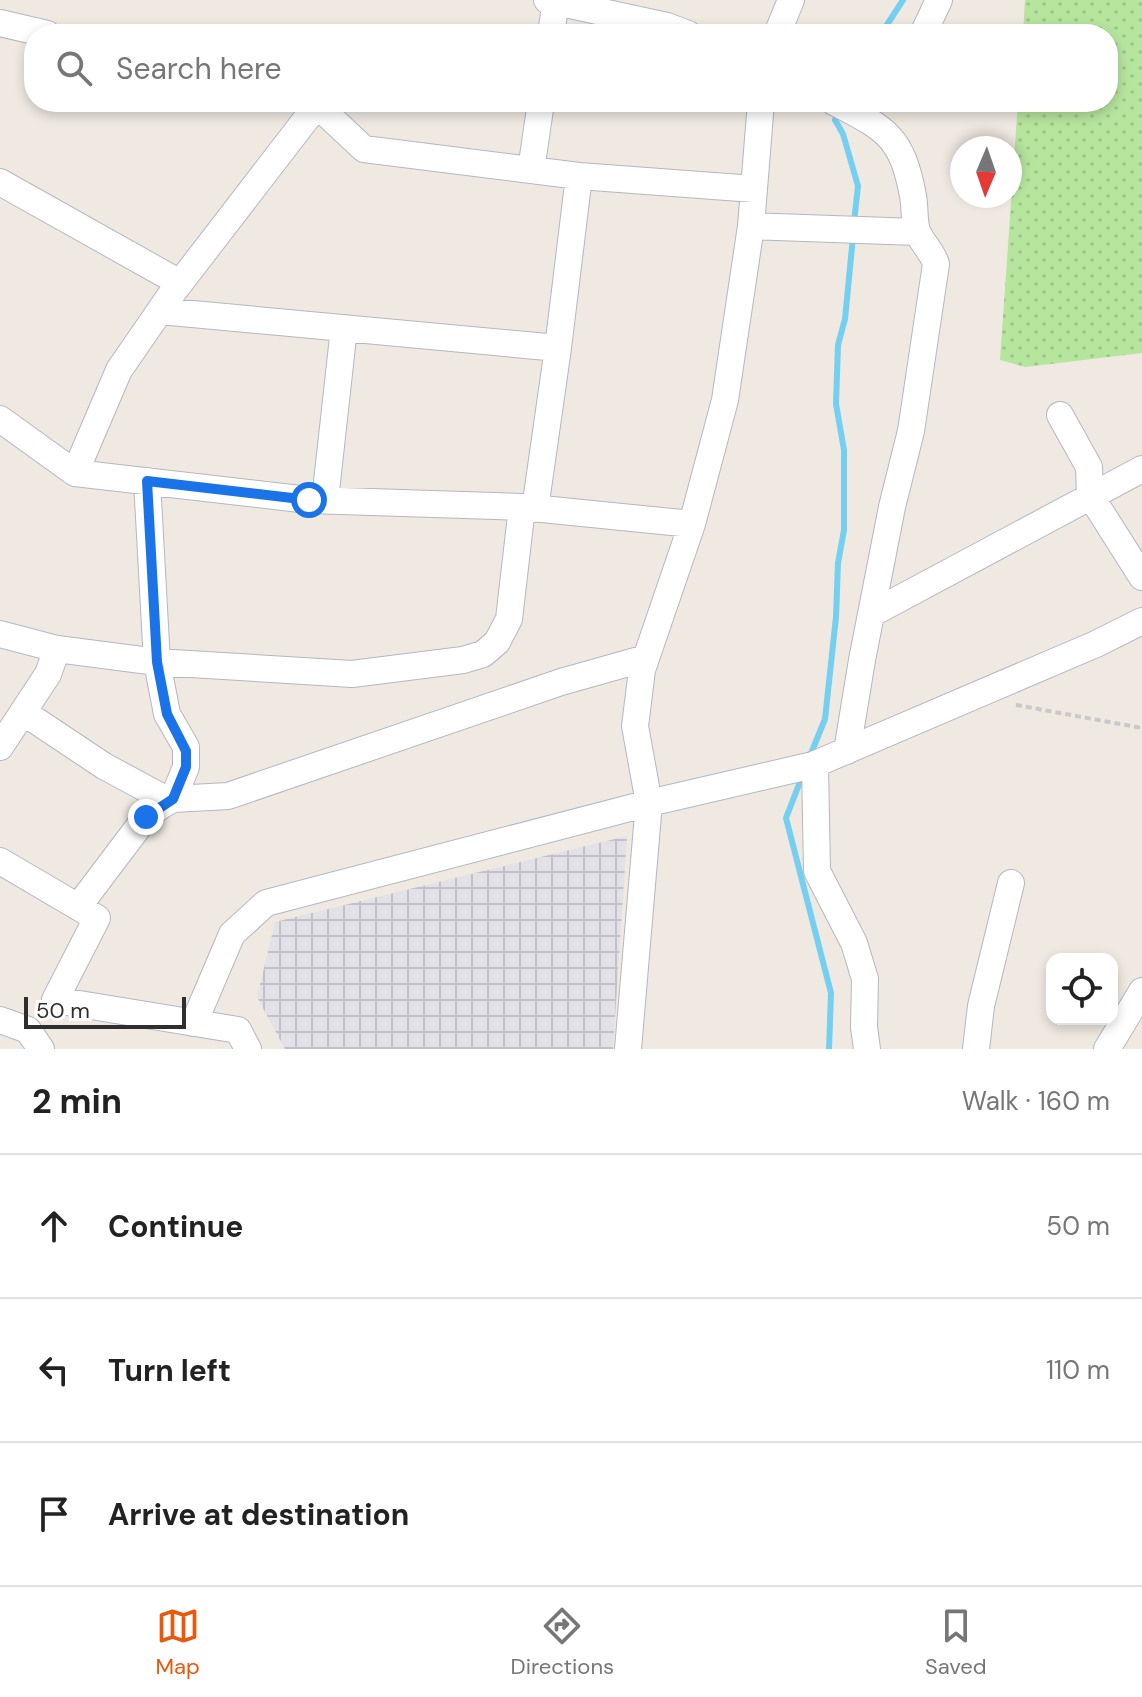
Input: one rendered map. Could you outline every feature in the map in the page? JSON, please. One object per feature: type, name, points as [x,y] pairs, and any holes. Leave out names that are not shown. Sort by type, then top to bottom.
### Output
[{"type":"street","points":[[781,24],[791,0]]},
{"type":"street","points":[[928,24],[939,0]]},
{"type":"street","points":[[552,24],[553,1],[658,24]]},
{"type":"street","points":[[0,23],[24,29]]},
{"type":"street","points":[[75,473],[119,370],[305,112]]},
{"type":"street","points":[[322,112],[364,149],[579,176],[754,189]]},
{"type":"street","points":[[531,170],[540,112]]},
{"type":"street","points":[[628,1049],[649,803],[635,726],[646,658],[692,524],[728,387],[751,226],[760,112]]},
{"type":"street","points":[[847,751],[892,507],[911,431],[932,308],[936,264],[933,252],[917,232],[914,201],[897,144],[862,112]]},
{"type":"street","points":[[0,634],[57,649],[157,662],[352,674],[463,660],[483,654],[497,642],[509,619],[558,348],[579,176]]},
{"type":"street","points":[[0,182],[180,283]]},
{"type":"street","points":[[751,226],[917,232]]},
{"type":"street","points":[[160,311],[558,348]]},
{"type":"street","points":[[325,500],[344,328]]},
{"type":"street","points":[[1060,415],[1089,467],[1090,495],[1142,577]]},
{"type":"street","points":[[0,419],[75,473],[325,500],[528,508],[692,524]]},
{"type":"street","points":[[871,614],[1142,469]]},
{"type":"street","points":[[147,481],[157,662],[167,714],[186,747],[186,767],[171,800]]},
{"type":"street","points":[[194,1023],[232,934],[266,903],[649,803],[808,766],[979,695],[1142,621]]},
{"type":"street","points":[[0,747],[48,674],[57,649]]},
{"type":"street","points":[[78,907],[146,817],[171,800],[228,796],[546,687],[646,658]]},
{"type":"street","points":[[23,712],[104,766],[171,800]]},
{"type":"street","points":[[808,766],[817,871],[854,943],[865,979],[867,1049]]},
{"type":"street","points":[[0,861],[97,918],[55,1000],[238,1030],[248,1049]]},
{"type":"street","points":[[976,1049],[981,1006],[1011,883]]},
{"type":"street","points":[[1107,1049],[1142,991]]},
{"type":"street","points":[[0,1020],[28,1030],[41,1049]]},
{"type":"path","points":[[979,695],[1038,711],[1142,728]]},
{"type":"shaded area","points":[[627,836],[613,1049],[285,1049],[257,997],[275,922]]},
{"type":"green space","points":[[1025,0],[1142,0],[1142,353],[1025,367],[1000,360],[1011,208],[1022,208],[1022,136],[1016,136],[1017,112],[1118,112],[1118,24],[1024,24]]},
{"type":"waterway","points":[[887,24],[903,0]]},
{"type":"waterway","points":[[839,112],[835,120],[843,134],[858,186],[854,222]]},
{"type":"waterway","points":[[810,756],[825,719],[836,617],[838,563],[844,530],[844,450],[836,404],[838,345],[845,319],[853,237]]},
{"type":"waterway","points":[[803,774],[786,818],[831,993],[829,1049]]},
{"type":"route","points":[[146,817],[173,799],[186,767],[186,747],[169,720],[157,662],[147,481],[309,500]]}]
